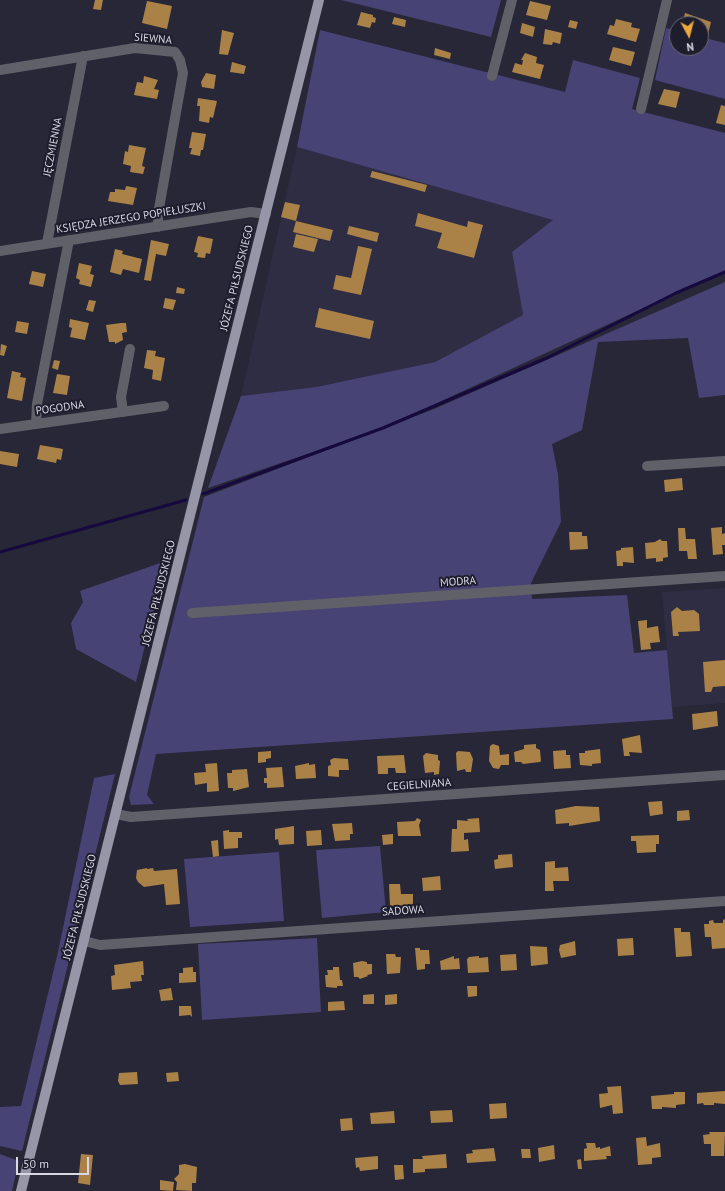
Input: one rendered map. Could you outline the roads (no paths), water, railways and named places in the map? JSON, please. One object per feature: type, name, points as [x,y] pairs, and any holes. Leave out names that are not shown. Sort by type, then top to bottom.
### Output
[{"type":"main road","name":"JÓZEFA PIŁSUDSKIEGO","points":[[21,1191],[319,0]]},
{"type":"street","points":[[492,76],[512,0]]},
{"type":"street","points":[[641,109],[667,0]]},
{"type":"street","name":"SIEWNA","points":[[0,70],[135,48],[175,52],[180,60],[183,73],[158,214],[158,227]]},
{"type":"street","name":"JĘCZMIENNA","points":[[46,243],[83,56]]},
{"type":"street","name":"KSIĘDZA JERZEGO POPIEŁUSZKI","points":[[0,251],[251,212],[266,214]]},
{"type":"street","points":[[36,424],[37,404],[69,240]]},
{"type":"street","points":[[123,412],[121,397],[130,349]]},
{"type":"street","name":"POGODNA","points":[[0,429],[164,406]]},
{"type":"street","points":[[647,466],[725,461]]},
{"type":"street","name":"MODRA","points":[[192,613],[725,576]]},
{"type":"street","name":"CEGIELNIANA","points":[[116,814],[131,817],[725,775]]},
{"type":"street","name":"SADOWA","points":[[84,941],[100,945],[725,901]]},
{"type":"waterway","points":[[203,494],[383,428],[549,357],[676,293],[725,272]]},
{"type":"waterway","points":[[0,552],[186,500]]}]
